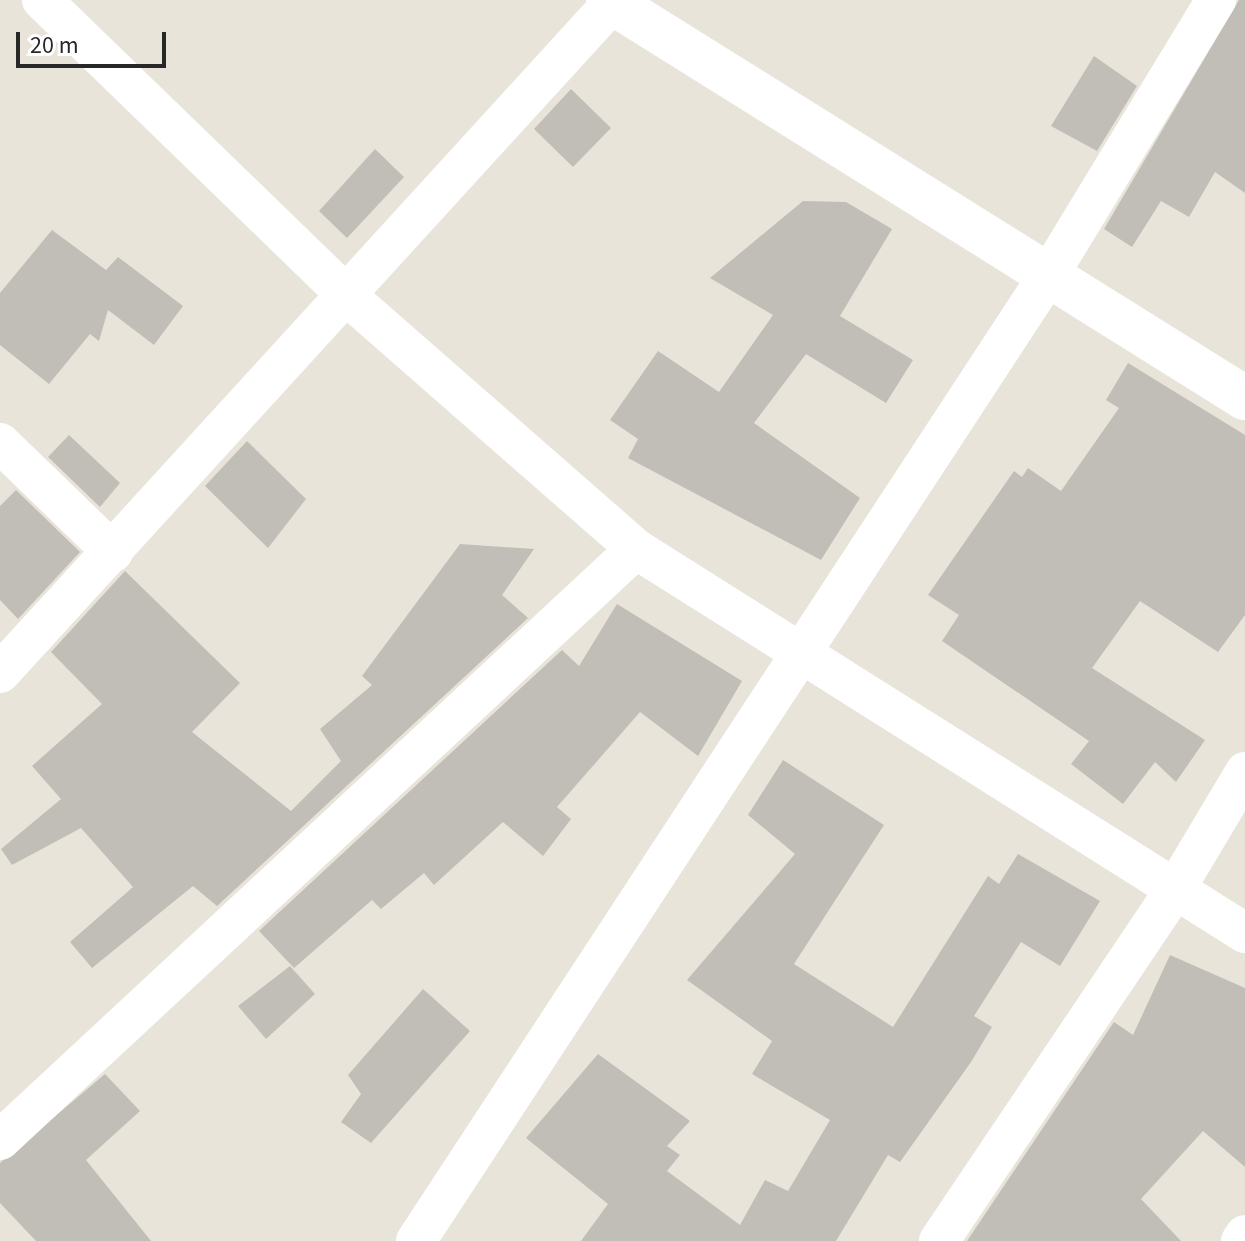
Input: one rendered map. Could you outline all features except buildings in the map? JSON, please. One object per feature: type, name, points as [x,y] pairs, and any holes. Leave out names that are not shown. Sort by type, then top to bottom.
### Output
[{"type":"street","points":[[42,0],[346,295],[636,549],[1173,893],[1245,933]]},
{"type":"street","points":[[416,1241],[1050,273],[1216,0]]},
{"type":"street","points":[[0,673],[612,1],[1245,398]]},
{"type":"street","points":[[0,443],[113,552]]},
{"type":"street","points":[[0,1140],[636,549]]},
{"type":"street","points":[[939,1241],[1173,893],[1245,772]]},
{"type":"street","points":[[1241,1241],[1245,1235]]}]
